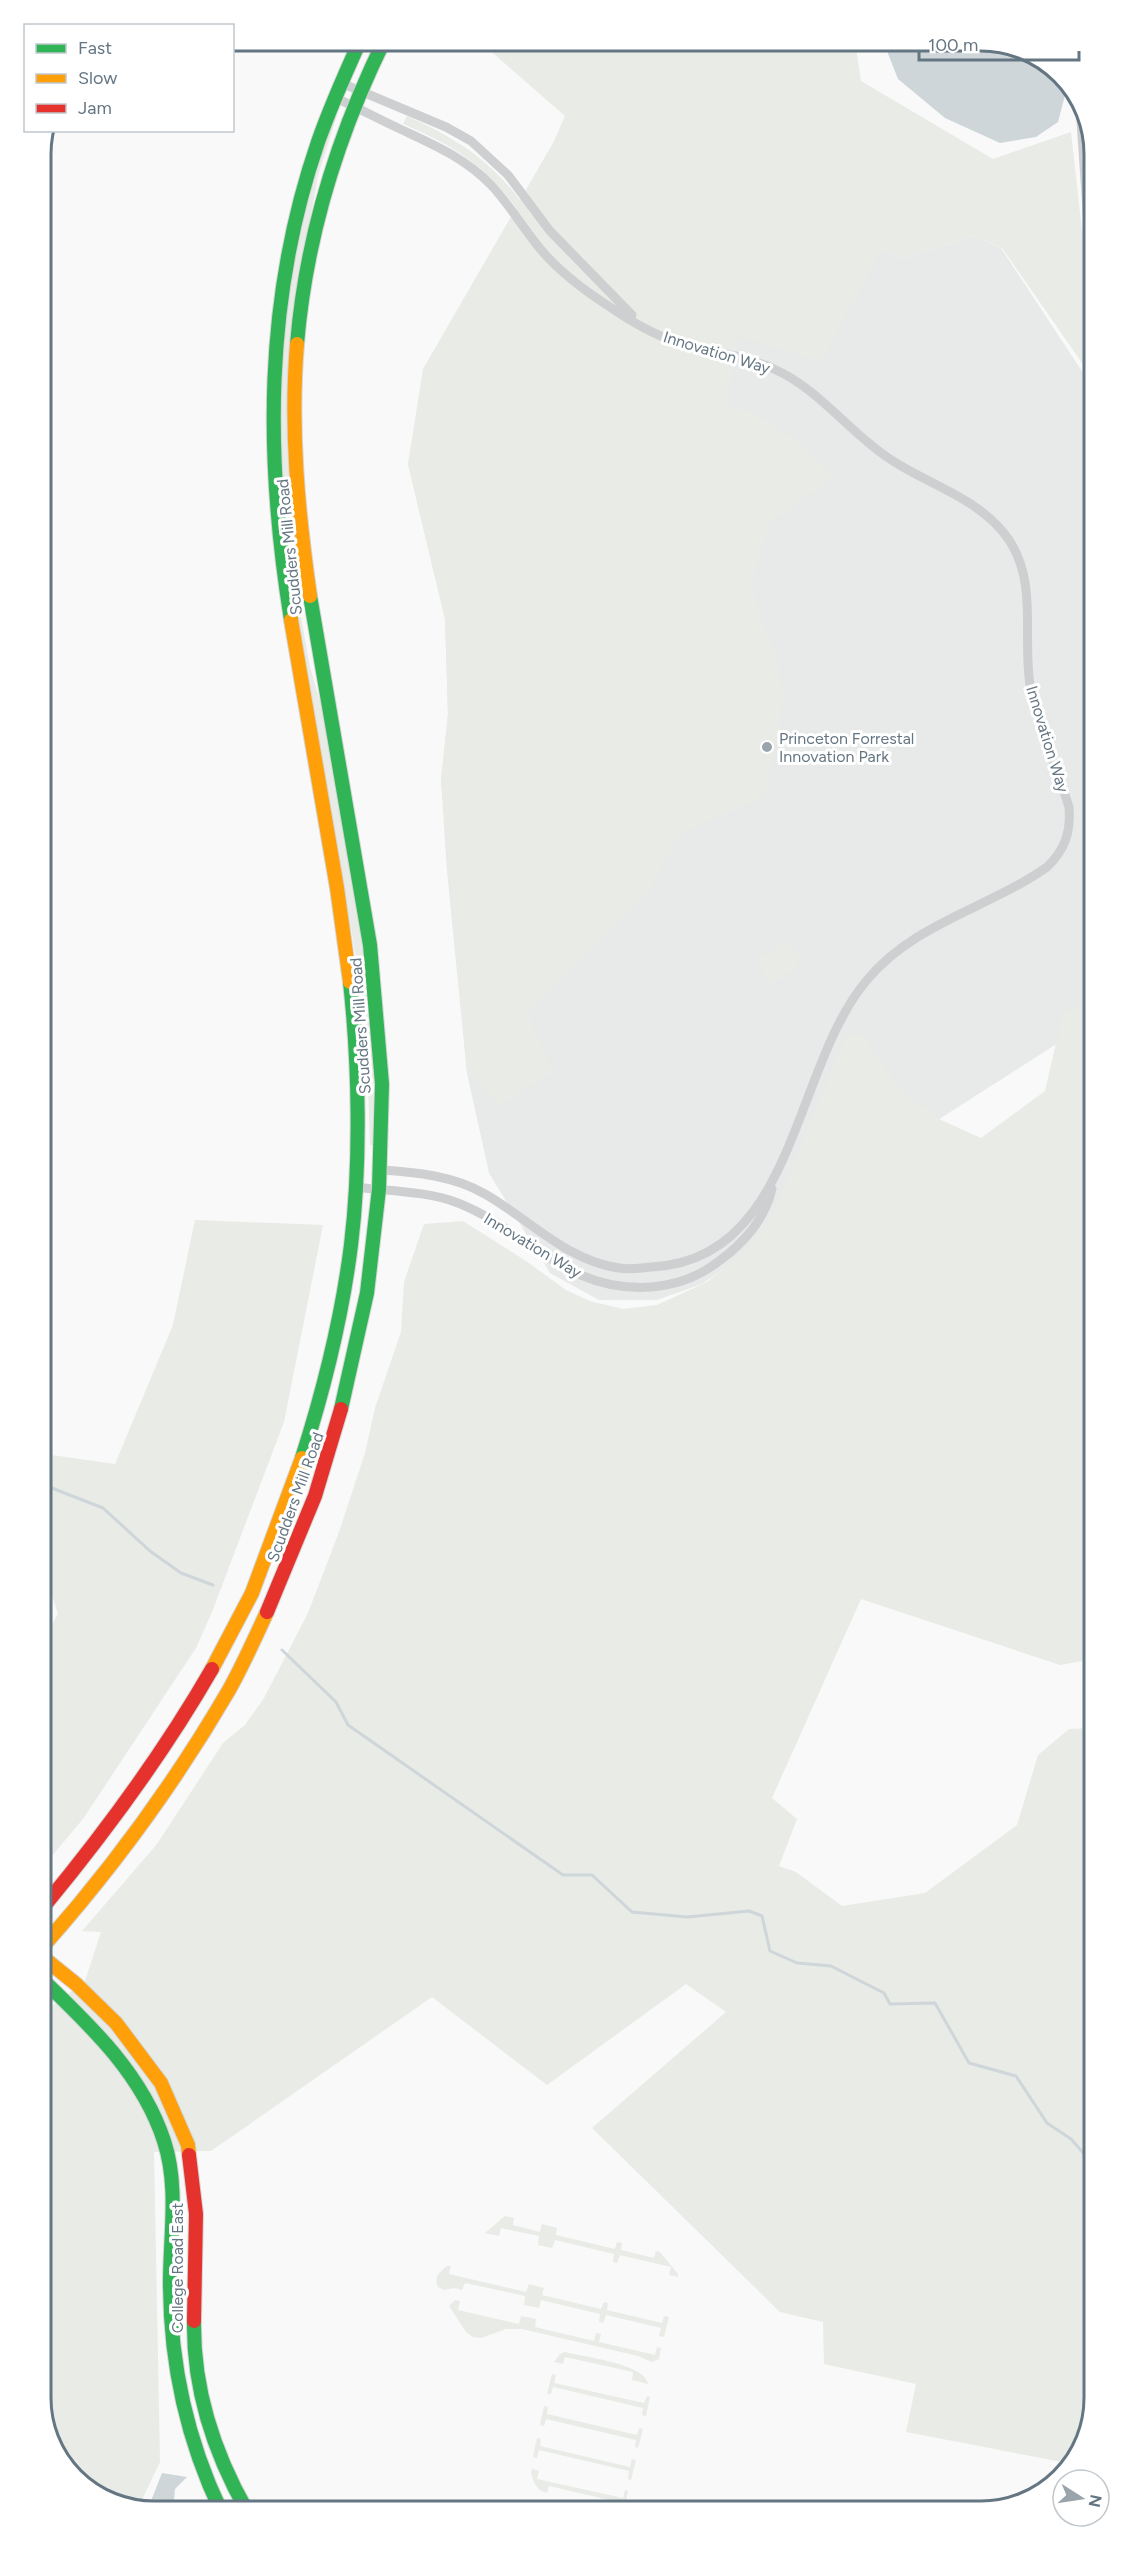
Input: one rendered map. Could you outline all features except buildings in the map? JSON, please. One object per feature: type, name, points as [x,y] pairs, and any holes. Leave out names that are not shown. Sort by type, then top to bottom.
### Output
[{"type":"main road","name":"Scudders Mill Road","points":[[51,1898],[112,1823],[162,1753],[233,1634],[253,1590],[303,1457],[327,1373],[350,1247],[355,1187],[356,1033],[346,945],[284,570],[273,441],[274,368],[282,284],[308,170],[333,97],[354,51]]},
{"type":"main road","name":"Scudders Mill Road","points":[[51,1937],[148,1818],[177,1777],[248,1655],[292,1558],[333,1443],[363,1315],[380,1170],[381,1074],[375,975],[311,605],[297,484],[294,399],[301,318],[315,234],[335,158],[353,106],[378,51]]},
{"type":"main road","name":"College Road East","points":[[51,1964],[76,1984],[116,2023],[161,2083],[188,2145],[196,2214],[194,2342],[200,2386],[212,2434],[230,2481],[241,2501]]},
{"type":"main road","name":"College Road East","points":[[51,1988],[114,2050],[136,2082],[164,2141],[169,2161],[173,2205],[170,2282],[174,2364],[191,2440],[216,2501]]},
{"type":"street","name":"Innovation Way","points":[[339,82],[446,127],[471,141],[508,175],[565,246],[642,326]]},
{"type":"street","name":"Innovation Way","points":[[333,97],[451,153],[473,168],[506,202],[550,260],[570,279],[610,308],[672,340],[750,359],[791,378],[813,392],[884,456],[973,506],[997,525],[1007,537],[1022,564],[1026,583],[1027,654],[1032,693],[1069,807],[1069,831],[1065,843],[1058,856],[1047,867],[925,932],[890,957],[868,979],[841,1016],[767,1192],[742,1227],[706,1254],[673,1265],[627,1269],[595,1263],[576,1254],[485,1194],[465,1184],[437,1177],[380,1170]]},
{"type":"street","points":[[1082,133],[1084,165]]},
{"type":"street","points":[[550,260],[565,246]]},
{"type":"street","name":"Innovation Way","points":[[355,1187],[437,1197],[458,1203],[482,1214],[574,1274],[625,1289],[660,1286],[681,1281],[711,1268],[734,1251],[755,1225],[769,1202],[776,1172]]},
{"type":"shaded area","points":[[490,51],[856,51],[861,81],[993,159],[1071,132],[1084,249],[1084,366],[1002,248],[974,236],[903,258],[881,250],[822,362],[739,337],[727,404],[758,417],[786,434],[836,476],[770,523],[751,584],[765,630],[776,654],[784,696],[765,796],[679,835],[651,889],[528,1014],[553,1072],[499,1106],[467,1073],[441,780],[448,714],[445,619],[408,464],[423,369],[516,208],[492,179],[466,157],[403,124],[407,116],[440,132],[469,150],[496,172],[520,200],[553,143],[565,116]]},
{"type":"shaded area","points":[[887,51],[987,51],[1014,56],[1032,65],[1054,81],[1065,95],[1058,122],[1036,137],[1000,143],[945,118],[898,79]]},
{"type":"shaded area","points":[[334,111],[338,112],[318,176],[293,315],[288,375],[287,444],[292,527],[288,528],[277,419],[286,299],[304,207]]},
{"type":"shaded area","name":"Princeton Forrestal Innovation Park","points":[[716,188],[903,258],[974,236],[1001,248],[1084,374],[1084,1026],[897,1146],[702,1284],[657,1300],[599,1300],[550,1273],[489,1173],[467,1073],[447,871],[441,780],[448,714],[445,619],[408,464]]},
{"type":"shaded area","points":[[290,572],[293,572],[310,667],[324,715],[361,926],[373,1043],[374,1145],[370,1145],[366,1016]]},
{"type":"shaded area","points":[[781,942],[791,945],[799,956],[799,964],[775,983],[768,983],[763,979],[760,959]]},
{"type":"shaded area","points":[[1084,1003],[1084,1661],[1060,1665],[861,1599],[772,1798],[797,1819],[779,1866],[796,1872],[842,1906],[925,1893],[1017,1825],[1038,1755],[1069,1729],[1084,1728],[1084,2398],[1079,2431],[1063,2461],[906,2432],[916,2384],[824,2364],[823,2322],[780,2312],[592,2128],[726,2012],[686,1984],[547,2085],[432,1997],[211,2151],[154,2152],[160,2462],[142,2500],[121,2496],[91,2480],[72,2461],[65,2449],[56,2431],[52,2411],[51,2005],[54,2005],[85,1981],[101,1932],[82,1931],[157,1844],[223,1743],[245,1725],[264,1698],[308,1613],[339,1532],[365,1453],[375,1408],[401,1332],[404,1282],[424,1224],[463,1221],[526,1261],[566,1290],[590,1301],[623,1309],[657,1305],[707,1282],[746,1250],[774,1212],[844,1040],[852,1033],[863,1036],[902,1091],[941,1120],[981,1138],[1045,1091],[1063,1013]]},
{"type":"shaded area","points":[[195,1220],[323,1225],[284,1422],[212,1612],[196,1648],[83,1819],[51,1857],[51,1626],[58,1614],[51,1592],[51,1455],[115,1464],[173,1325]]},
{"type":"shaded area","points":[[505,2216],[514,2218],[513,2225],[540,2232],[542,2224],[557,2228],[556,2235],[615,2249],[617,2242],[622,2243],[621,2250],[654,2258],[656,2251],[660,2252],[678,2274],[678,2277],[669,2275],[671,2267],[620,2255],[617,2263],[613,2262],[614,2254],[555,2240],[552,2248],[538,2245],[539,2236],[501,2228],[499,2236],[485,2233]]},
{"type":"shaded area","points":[[447,2266],[451,2266],[449,2274],[526,2292],[529,2284],[544,2288],[542,2295],[601,2309],[604,2302],[608,2303],[607,2310],[662,2323],[664,2316],[669,2317],[664,2337],[659,2336],[661,2328],[606,2315],[603,2323],[599,2322],[600,2314],[541,2300],[539,2308],[524,2305],[525,2296],[465,2283],[462,2290],[454,2288],[444,2290],[438,2287],[436,2280]]},
{"type":"shaded area","points":[[455,2300],[460,2301],[458,2310],[519,2324],[521,2316],[536,2319],[535,2327],[594,2341],[596,2333],[601,2334],[599,2342],[655,2355],[657,2347],[661,2348],[659,2359],[652,2362],[638,2356],[522,2329],[506,2329],[481,2338],[473,2337],[466,2332],[449,2306]]},
{"type":"shaded area","points":[[565,2352],[626,2366],[645,2377],[648,2384],[632,2380],[633,2372],[565,2357],[563,2364],[554,2362],[560,2354]]},
{"type":"shaded area","points":[[552,2374],[556,2375],[554,2383],[644,2403],[647,2396],[650,2397],[646,2416],[642,2415],[643,2408],[553,2387],[551,2394],[547,2394]]},
{"type":"shaded area","points":[[544,2406],[548,2407],[547,2414],[637,2435],[639,2428],[643,2429],[638,2448],[635,2447],[636,2440],[546,2419],[544,2426],[540,2425]]},
{"type":"shaded area","points":[[537,2438],[541,2439],[540,2446],[630,2467],[632,2459],[636,2460],[631,2480],[628,2479],[629,2471],[539,2450],[537,2458],[533,2457]]},
{"type":"shaded area","points":[[532,2469],[539,2471],[537,2479],[623,2498],[625,2490],[628,2491],[626,2501],[613,2501],[549,2486],[547,2493],[543,2492],[534,2482]]},
{"type":"shaded area","points":[[162,2473],[187,2477],[175,2489],[174,2501],[151,2501]]},
{"type":"waterway","points":[[51,1488],[103,1508],[150,1551],[181,1573],[213,1585]]},
{"type":"waterway","points":[[282,1650],[336,1702],[348,1725],[563,1875],[592,1875],[632,1912],[687,1917],[749,1911],[762,1916],[770,1951],[797,1963],[831,1966],[884,1993],[890,2004],[935,2003],[969,2063],[1016,2076],[1047,2123],[1071,2139],[1084,2154]]},
{"type":"traffic: fast","points":[[291,620],[282,559],[274,439],[274,379],[279,320],[287,260],[300,201],[318,142],[356,51]]},
{"type":"traffic: fast","points":[[297,344],[308,265],[326,188],[352,114],[379,51]]},
{"type":"traffic: fast","points":[[310,596],[370,945],[382,1084],[379,1189],[367,1293],[341,1409]]},
{"type":"traffic: fast","points":[[302,1458],[325,1379],[351,1245],[358,1114],[350,982]]},
{"type":"traffic: fast","points":[[51,1988],[98,2035],[130,2074],[155,2117],[164,2141],[171,2175],[173,2211],[170,2282],[177,2371],[189,2428],[217,2501]]},
{"type":"traffic: fast","points":[[194,2321],[197,2371],[208,2419],[215,2443],[242,2501]]},
{"type":"traffic: slow","points":[[297,344],[294,407],[296,470],[310,596]]},
{"type":"traffic: slow","points":[[291,620],[337,888],[350,982]]},
{"type":"traffic: slow","points":[[212,1669],[252,1593],[302,1458]]},
{"type":"traffic: slow","points":[[51,1937],[120,1853],[188,1757],[229,1690],[267,1612]]},
{"type":"traffic: slow","points":[[51,1964],[76,1984],[116,2023],[161,2083],[188,2145],[189,2155]]},
{"type":"traffic: jam","points":[[267,1612],[315,1496],[341,1409]]},
{"type":"traffic: jam","points":[[51,1897],[133,1791],[174,1731],[212,1669]]},
{"type":"traffic: jam","points":[[189,2155],[196,2214],[194,2321]]},
{"type":"place","name":"Princeton Forrestal Innovation Park","points":[[767,747]]}]
